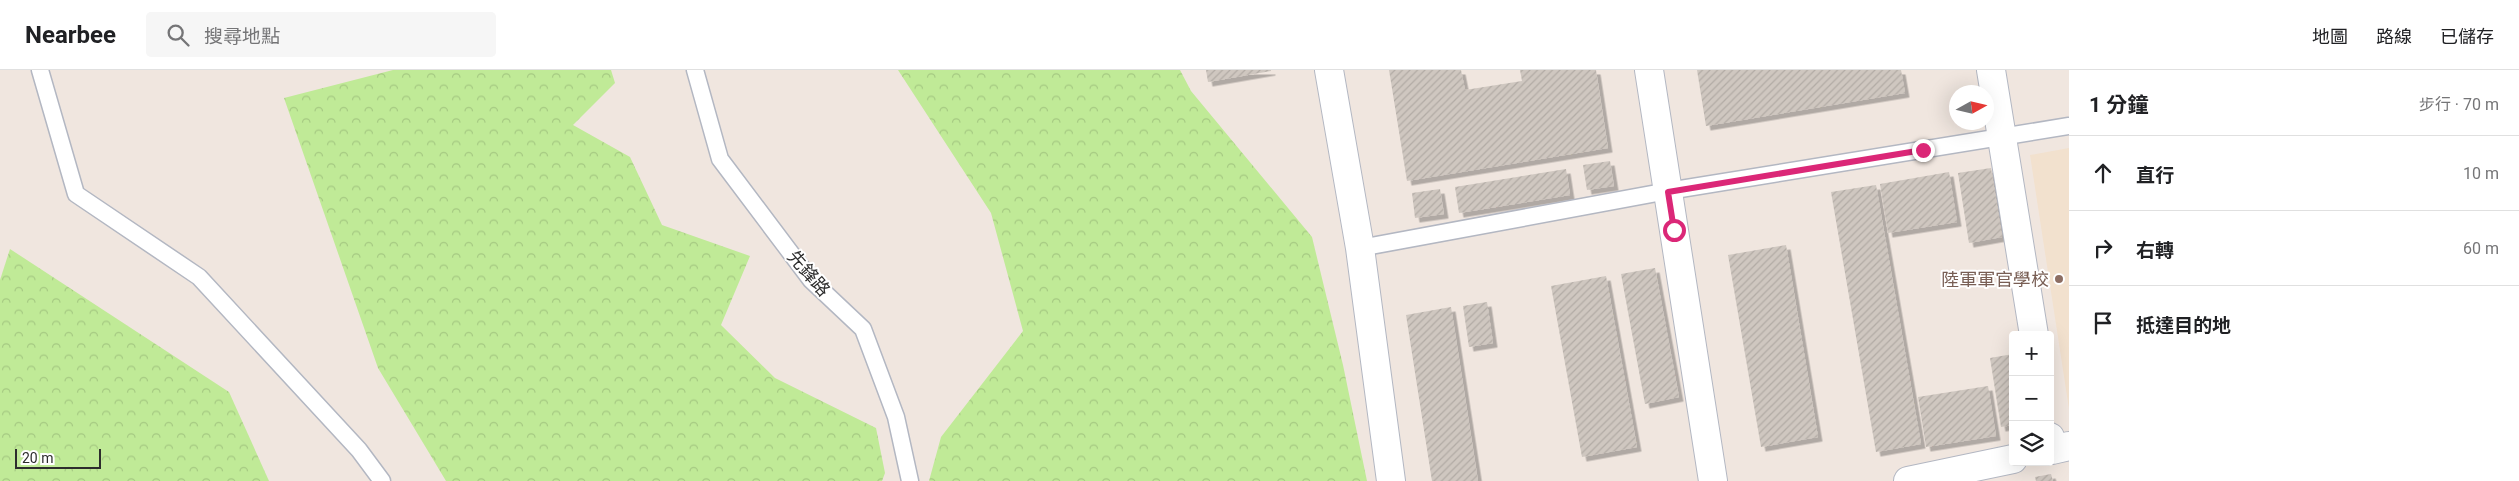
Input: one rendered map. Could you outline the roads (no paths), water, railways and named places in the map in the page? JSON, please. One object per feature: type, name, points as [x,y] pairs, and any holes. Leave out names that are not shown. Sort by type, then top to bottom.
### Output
[{"type":"street","points":[[1328,70],[1360,248],[1391,481]]},
{"type":"street","points":[[1649,70],[1713,481]]},
{"type":"street","points":[[1991,70],[2033,331]]},
{"type":"street","points":[[1908,481],[2009,460]]},
{"type":"lane","points":[[40,70],[76,194],[199,277],[359,450],[382,481]]},
{"type":"lane","name":"先鋒路","points":[[695,70],[720,159],[812,280],[863,329],[896,417],[910,481]]},
{"type":"lane","points":[[1360,248],[1668,192],[2069,126]]},
{"type":"place","name":"陸軍軍官學校","points":[[2059,279]]}]
